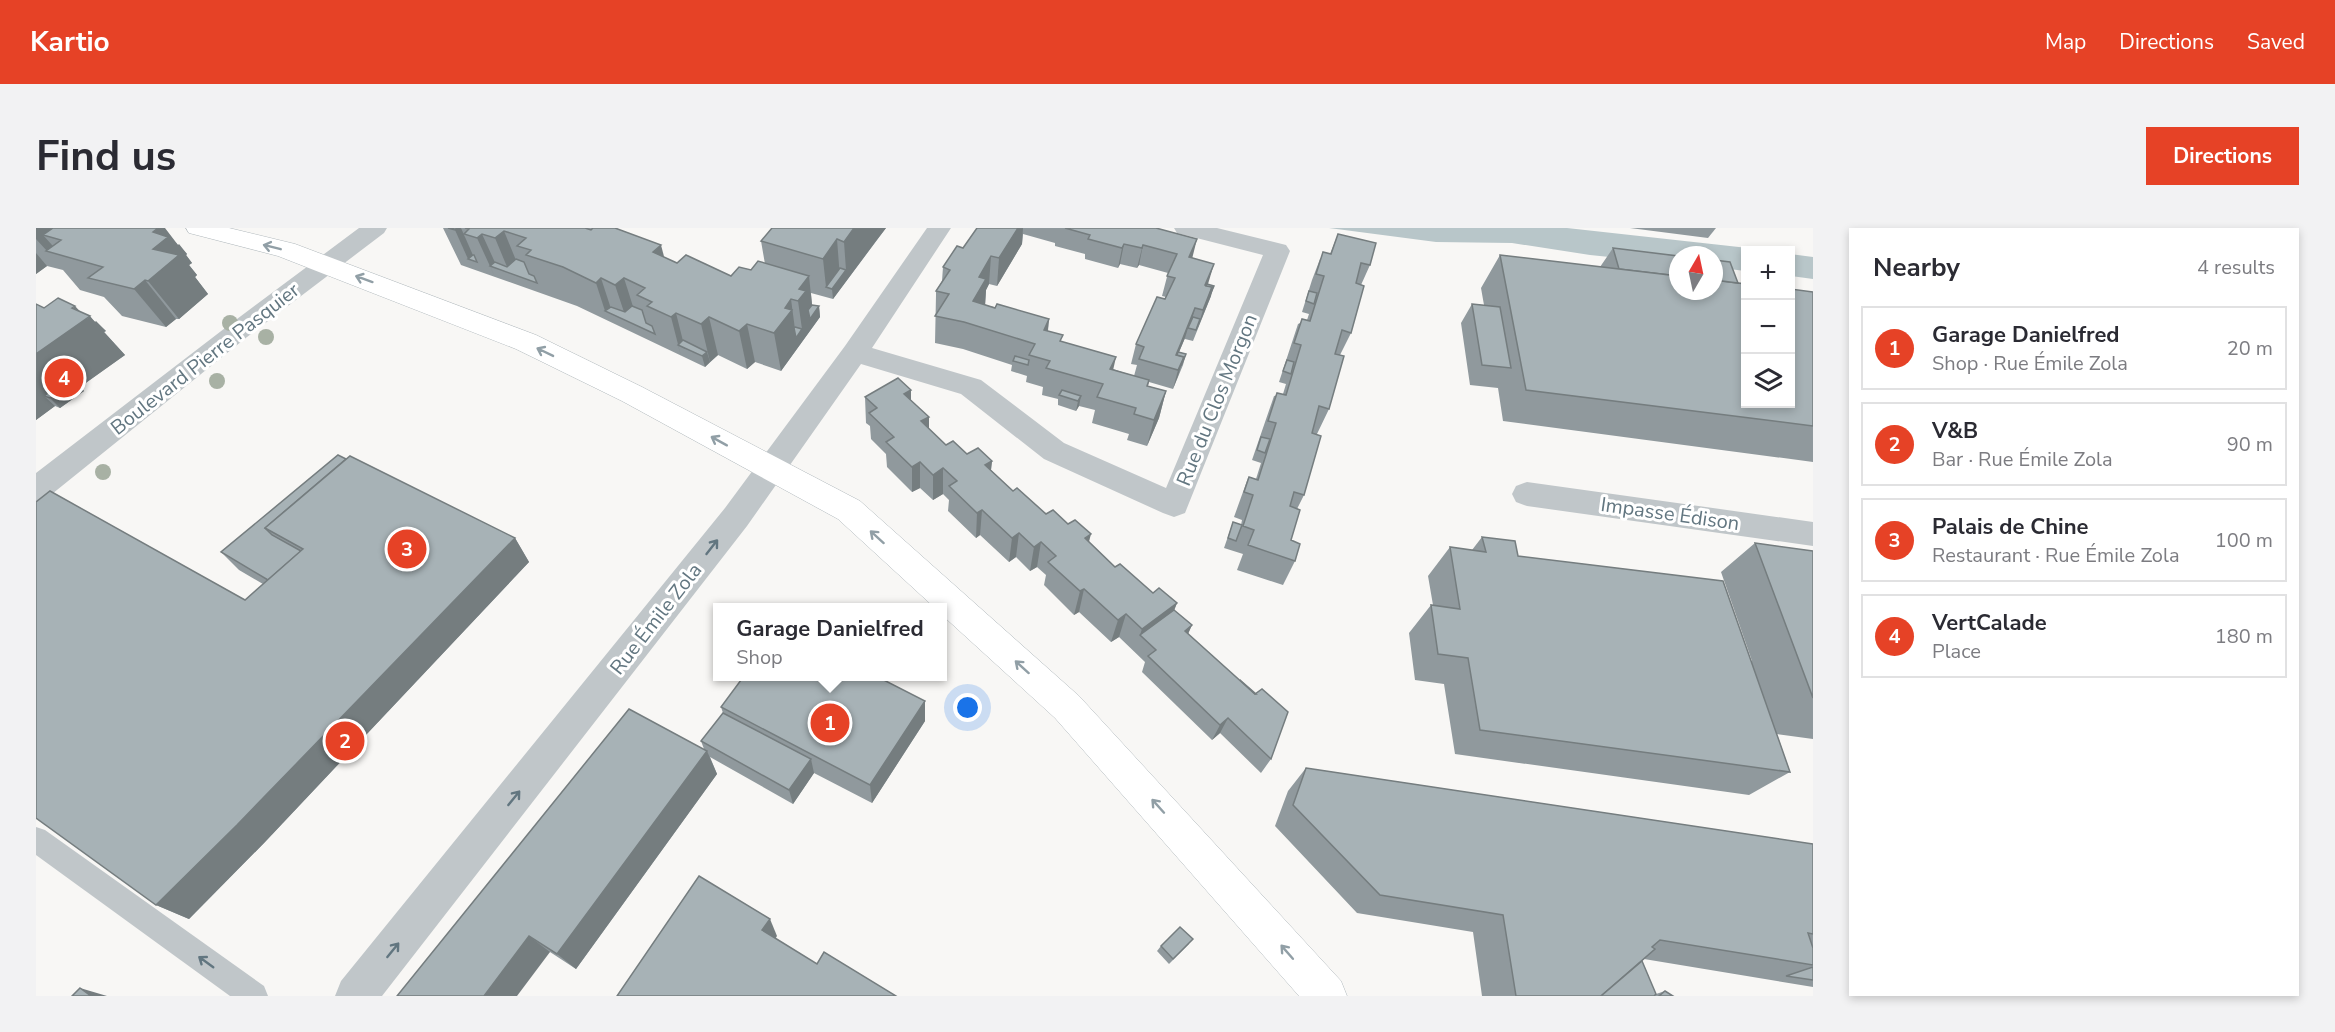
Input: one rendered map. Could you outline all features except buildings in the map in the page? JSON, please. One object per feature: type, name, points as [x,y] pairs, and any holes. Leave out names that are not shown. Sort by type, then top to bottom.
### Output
[{"type":"street","points":[[198,228],[286,250],[525,342],[632,394],[849,510],[1067,706],[1326,996]]},
{"type":"street","name":"Boulevard Pierre Pasquier","points":[[36,490],[238,331],[375,228]]},
{"type":"street","name":"Rue Émile Zola","points":[[356,996],[736,517],[855,353],[939,228]]},
{"type":"street","name":"Rue du Clos Morgon","points":[[855,353],[971,387],[1054,451],[1174,504],[1277,251],[1186,228]]},
{"type":"street","name":"Impasse Édison","points":[[1527,494],[1813,534]]},
{"type":"lane","points":[[36,839],[254,996]]},
{"type":"shaded area","points":[[1329,228],[1567,228],[1741,247],[1741,270],[1723,268],[1723,246],[1669,246],[1669,263],[1590,255],[1512,243],[1436,242]]},
{"type":"shaded area","points":[[1795,255],[1813,257],[1813,279],[1795,277]]},
{"type":"place","name":"VertCalade","points":[[64,378]]},
{"type":"place","name":"Palais de Chine","points":[[407,549]]},
{"type":"place","name":"Garage Danielfred","points":[[830,723]]},
{"type":"place","name":"V&B","points":[[345,741]]}]
